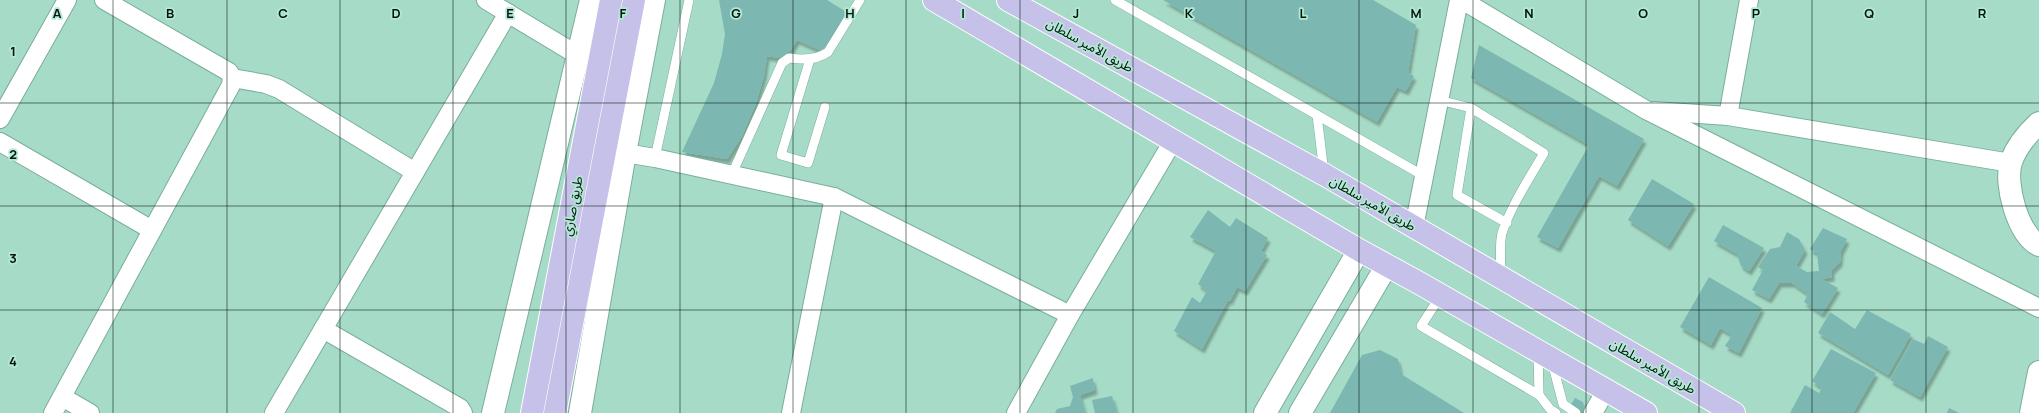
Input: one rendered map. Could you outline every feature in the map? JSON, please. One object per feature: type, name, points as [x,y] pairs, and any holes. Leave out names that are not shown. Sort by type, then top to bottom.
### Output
[{"type":"main road","points":[[493,413],[579,56],[591,0]]},
{"type":"main road","name":"طريق صاري","points":[[532,413],[611,0]]},
{"type":"main road","name":"طريق صاري","points":[[555,413],[634,0]]},
{"type":"main road","points":[[580,413],[625,153],[654,0]]},
{"type":"main road","points":[[934,0],[1359,250],[1441,295],[1646,413]]},
{"type":"main road","name":"طريق الأمير سلطان","points":[[1008,0],[1325,175],[1734,413]]},
{"type":"main road","points":[[2039,122],[2021,143],[2011,163],[2010,176],[2015,209],[2021,225],[2032,242],[2039,245]]},
{"type":"main road","points":[[1264,413],[1359,250]]},
{"type":"main road","points":[[1300,413],[1387,265]]},
{"type":"main road","points":[[2031,413],[2039,372]]},
{"type":"street","points":[[0,119],[67,0]]},
{"type":"street","points":[[53,413],[231,85],[232,78],[229,72],[104,0]]},
{"type":"street","points":[[486,0],[579,56]]},
{"type":"street","points":[[1414,227],[1460,0],[1646,110],[2039,308]]},
{"type":"street","points":[[1728,116],[1749,0]]},
{"type":"street","points":[[274,413],[508,13]]},
{"type":"street","points":[[232,78],[266,84],[279,89],[415,172]]},
{"type":"street","points":[[1646,110],[1728,116],[2011,163]]},
{"type":"street","points":[[1016,413],[1070,315],[1173,140]]},
{"type":"street","points":[[0,142],[152,230]]},
{"type":"street","points":[[625,153],[732,174],[834,197],[1070,315]]},
{"type":"street","points":[[791,413],[834,197]]},
{"type":"street","points":[[323,329],[460,408],[463,413]]},
{"type":"street","points":[[1593,413],[1606,390]]},
{"type":"street","points":[[62,397],[90,413]]},
{"type":"lane","points":[[655,158],[689,0]]},
{"type":"lane","points":[[732,174],[782,63],[789,58],[802,60],[810,59],[822,56],[828,52],[860,0]]},
{"type":"lane","points":[[1115,0],[1424,176]]},
{"type":"lane","points":[[810,59],[781,155],[808,163],[825,107]]},
{"type":"lane","points":[[1439,100],[1471,108],[1544,153],[1502,234],[1501,277]]},
{"type":"lane","points":[[1471,108],[1457,195],[1507,223]]},
{"type":"lane","points":[[1317,115],[1325,175]]},
{"type":"lane","points":[[1441,295],[1421,326],[1538,395],[1550,409],[1556,413]]},
{"type":"lane","points":[[1538,395],[1545,355]]},
{"type":"lane","points":[[1545,355],[1563,404],[1576,413]]},
{"type":"building","points":[[719,0],[827,0],[848,13],[824,52],[797,40],[791,50],[779,58],[767,56],[764,76],[756,103],[742,136],[727,159],[682,152],[714,83],[722,54],[725,34]]},
{"type":"building","points":[[1163,0],[1373,0],[1416,25],[1408,73],[1414,76],[1406,91],[1397,87],[1377,122]]},
{"type":"building","points":[[1479,45],[1644,139],[1617,186],[1599,176],[1558,248],[1537,237],[1589,145],[1471,78]]},
{"type":"building","points":[[1652,179],[1694,204],[1668,246],[1628,220]]},
{"type":"building","points":[[1208,210],[1230,227],[1236,218],[1268,238],[1261,251],[1267,255],[1245,291],[1237,287],[1230,301],[1228,300],[1202,349],[1174,331],[1192,297],[1200,303],[1207,291],[1198,284],[1216,251],[1190,237]]},
{"type":"building","points":[[1723,225],[1764,248],[1749,271],[1741,266],[1737,254],[1714,241]]},
{"type":"building","points":[[1823,228],[1847,239],[1841,251],[1840,262],[1832,270],[1832,277],[1821,279],[1838,288],[1822,314],[1804,302],[1808,294],[1792,283],[1779,283],[1769,299],[1752,290],[1763,270],[1758,267],[1770,249],[1780,247],[1787,232],[1799,239],[1805,250],[1796,266],[1807,272],[1819,271],[1817,253],[1810,249]]},
{"type":"building","points":[[1709,277],[1762,308],[1739,353],[1725,346],[1732,335],[1720,328],[1711,345],[1680,327]]},
{"type":"building","points":[[1867,310],[1911,334],[1888,375],[1818,333],[1830,312],[1855,329]]},
{"type":"building","points":[[1928,336],[1948,347],[1920,397],[1890,380],[1913,339],[1924,344]]},
{"type":"building","points":[[1831,349],[1876,373],[1853,413],[1790,413],[1805,385],[1819,393],[1822,388],[1812,381]]},
{"type":"building","points":[[1380,350],[1398,359],[1401,374],[1464,413],[1330,413],[1362,355]]},
{"type":"building","points":[[1093,378],[1095,390],[1080,395],[1085,413],[1055,413],[1057,409],[1070,406],[1073,397],[1070,386]]},
{"type":"building","points":[[1112,396],[1117,413],[1095,413],[1092,400]]},
{"type":"building","points":[[1575,398],[1583,402],[1584,406],[1582,411],[1578,412],[1570,406]]},
{"type":"building","points":[[1949,408],[1959,413],[1947,413]]}]
